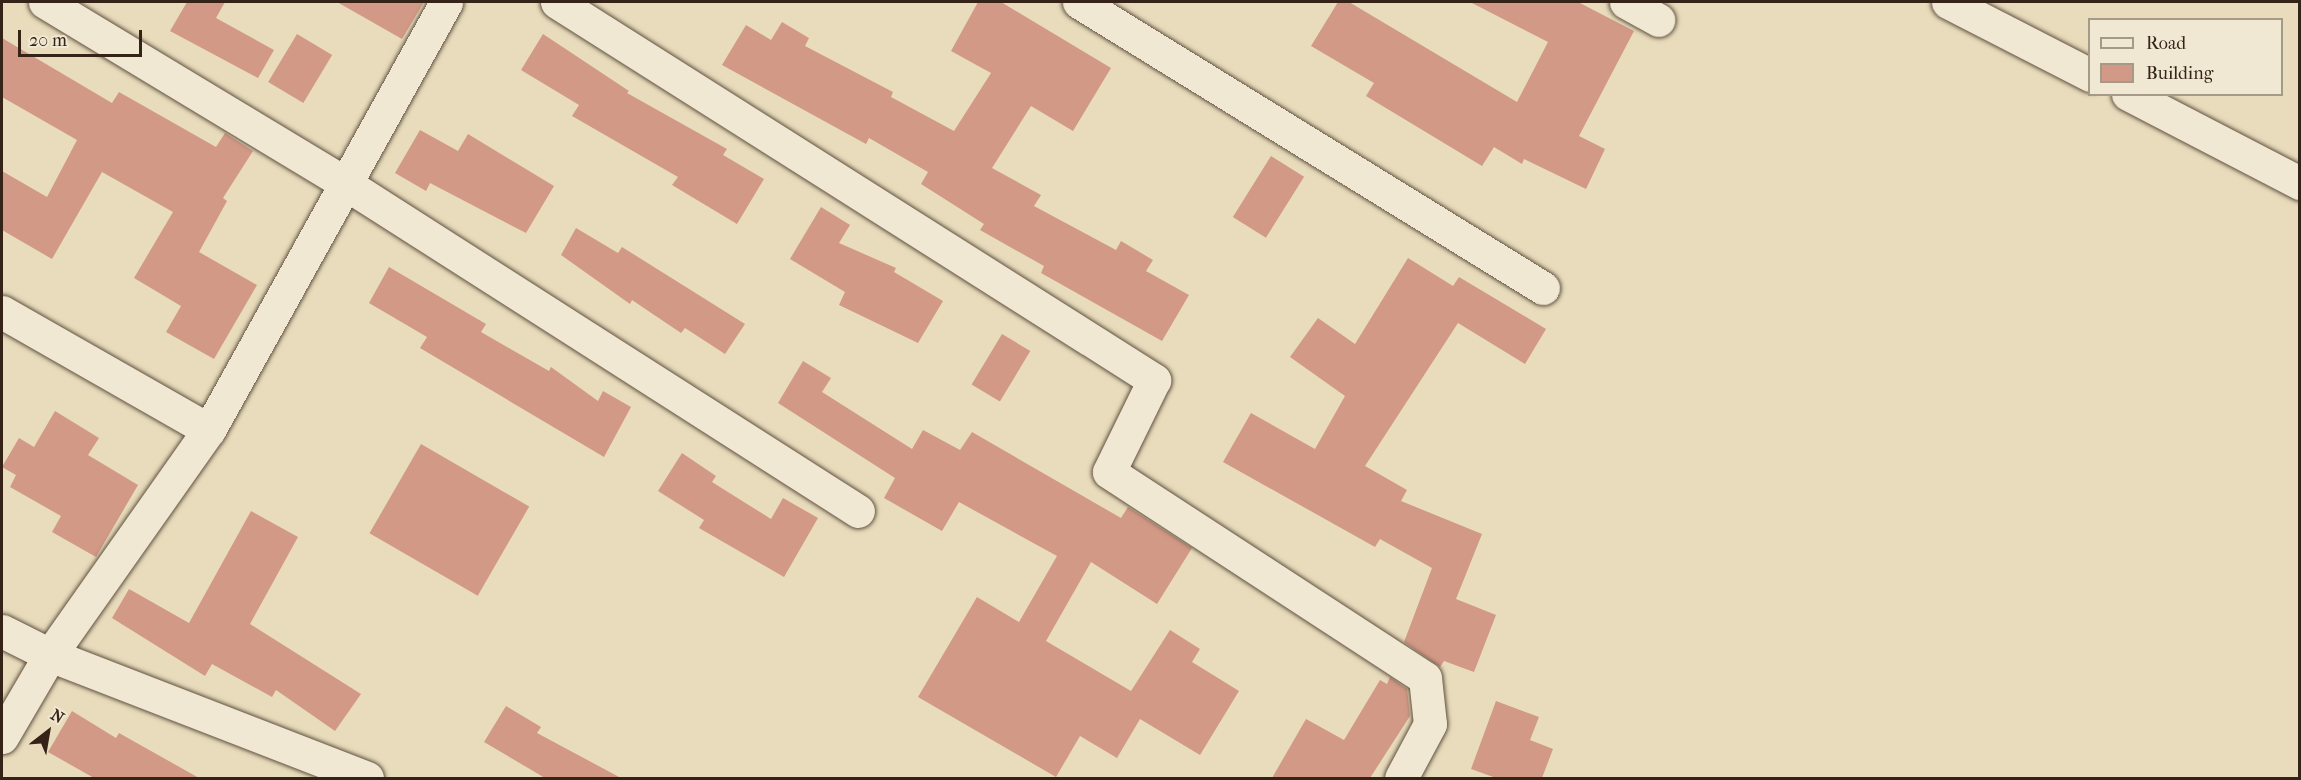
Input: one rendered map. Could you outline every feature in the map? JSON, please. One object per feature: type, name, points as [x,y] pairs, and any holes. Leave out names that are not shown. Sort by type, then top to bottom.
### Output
[{"type":"street","points":[[45,2],[344,182],[858,511]]},
{"type":"street","points":[[2,737],[50,655],[209,430],[344,182],[446,2]]},
{"type":"street","points":[[557,2],[1154,380],[1109,472],[1425,678],[1430,724],[1401,778]]},
{"type":"street","points":[[1078,2],[1543,288]]},
{"type":"street","points":[[1626,2],[1658,20],[1656,2]]},
{"type":"street","points":[[1948,2],[2088,74]]},
{"type":"street","points":[[2132,96],[2300,183]]},
{"type":"street","points":[[2,312],[209,430]]},
{"type":"street","points":[[2,631],[50,655],[367,778]]},
{"type":"building","points":[[187,2],[225,2],[216,18],[274,50],[258,78],[170,31]]},
{"type":"building","points":[[337,2],[424,2],[402,39]]},
{"type":"building","points":[[978,2],[1001,2],[1111,68],[1073,131],[1031,106],[992,168],[1041,195],[1034,206],[1116,250],[1121,241],[1153,260],[1146,271],[1189,295],[1162,341],[1041,273],[1044,266],[980,230],[984,224],[921,184],[928,172],[869,138],[866,144],[722,65],[746,25],[771,40],[782,22],[809,38],[805,46],[893,92],[891,97],[954,131],[991,73],[951,51]]},
{"type":"building","points":[[1338,2],[1349,2],[1517,102],[1548,42],[1470,2],[1578,2],[1634,31],[1579,136],[1605,149],[1586,189],[1524,159],[1522,164],[1494,147],[1482,166],[1366,96],[1374,83],[1311,46]]},
{"type":"building","points":[[297,34],[332,55],[303,103],[268,82]]},
{"type":"building","points":[[543,34],[629,91],[627,93],[727,149],[723,155],[764,179],[737,224],[672,185],[678,177],[572,116],[579,105],[521,70]]},
{"type":"building","points":[[2,38],[112,103],[119,92],[216,147],[225,133],[253,151],[223,198],[227,201],[199,252],[257,285],[214,359],[166,332],[181,306],[134,278],[173,212],[102,172],[52,259],[2,230],[2,171],[47,197],[77,140],[2,97]]},
{"type":"building","points":[[420,130],[458,151],[468,134],[554,186],[526,233],[430,183],[426,191],[395,173]]},
{"type":"building","points":[[1271,156],[1304,177],[1266,238],[1233,217]]},
{"type":"building","points":[[821,207],[850,225],[839,243],[896,268],[894,272],[943,301],[918,343],[839,305],[845,292],[790,259]]},
{"type":"building","points":[[576,228],[618,253],[622,247],[745,324],[725,354],[685,328],[681,333],[632,300],[630,304],[561,255]]},
{"type":"building","points":[[1408,258],[1453,286],[1459,277],[1546,329],[1525,364],[1458,323],[1365,466],[1407,490],[1401,501],[1482,534],[1456,599],[1496,615],[1474,672],[1444,661],[1440,667],[1404,642],[1432,568],[1380,539],[1375,547],[1223,462],[1251,413],[1315,449],[1345,396],[1290,357],[1318,318],[1355,344]]},
{"type":"building","points":[[389,267],[486,324],[481,332],[549,371],[551,367],[598,401],[603,391],[631,407],[604,457],[420,348],[427,337],[369,303]]},
{"type":"building","points":[[1002,334],[1030,351],[1000,402],[972,385]]},
{"type":"building","points":[[803,361],[831,378],[822,392],[912,449],[923,430],[960,450],[972,432],[1121,518],[1128,507],[1192,548],[1157,604],[1091,562],[1046,641],[1131,691],[1170,630],[1200,649],[1192,662],[1239,691],[1200,755],[1140,719],[1117,758],[1080,736],[1056,777],[918,697],[977,597],[1019,622],[1057,556],[959,502],[942,531],[884,498],[895,478],[778,403]]},
{"type":"building","points":[[55,411],[99,438],[88,455],[138,485],[96,557],[52,532],[61,516],[10,487],[16,475],[2,467],[19,438],[34,447]]},
{"type":"building","points":[[421,444],[529,506],[478,596],[370,533]]},
{"type":"building","points":[[682,453],[716,476],[712,482],[771,519],[783,498],[818,518],[784,577],[699,528],[704,520],[658,491]]},
{"type":"building","points":[[251,511],[298,537],[250,624],[361,694],[335,731],[276,690],[272,697],[212,664],[205,676],[112,618],[129,589],[189,623]]},
{"type":"building","points":[[1390,677],[1407,689],[1410,716],[1370,778],[1272,778],[1306,719],[1344,740],[1380,680],[1387,684]]},
{"type":"building","points":[[1496,701],[1539,717],[1530,740],[1553,749],[1542,778],[1496,778],[1471,769]]},
{"type":"building","points":[[506,706],[541,727],[537,733],[621,778],[545,778],[484,742]]},
{"type":"building","points":[[72,711],[116,738],[119,733],[199,778],[94,778],[48,752]]}]
